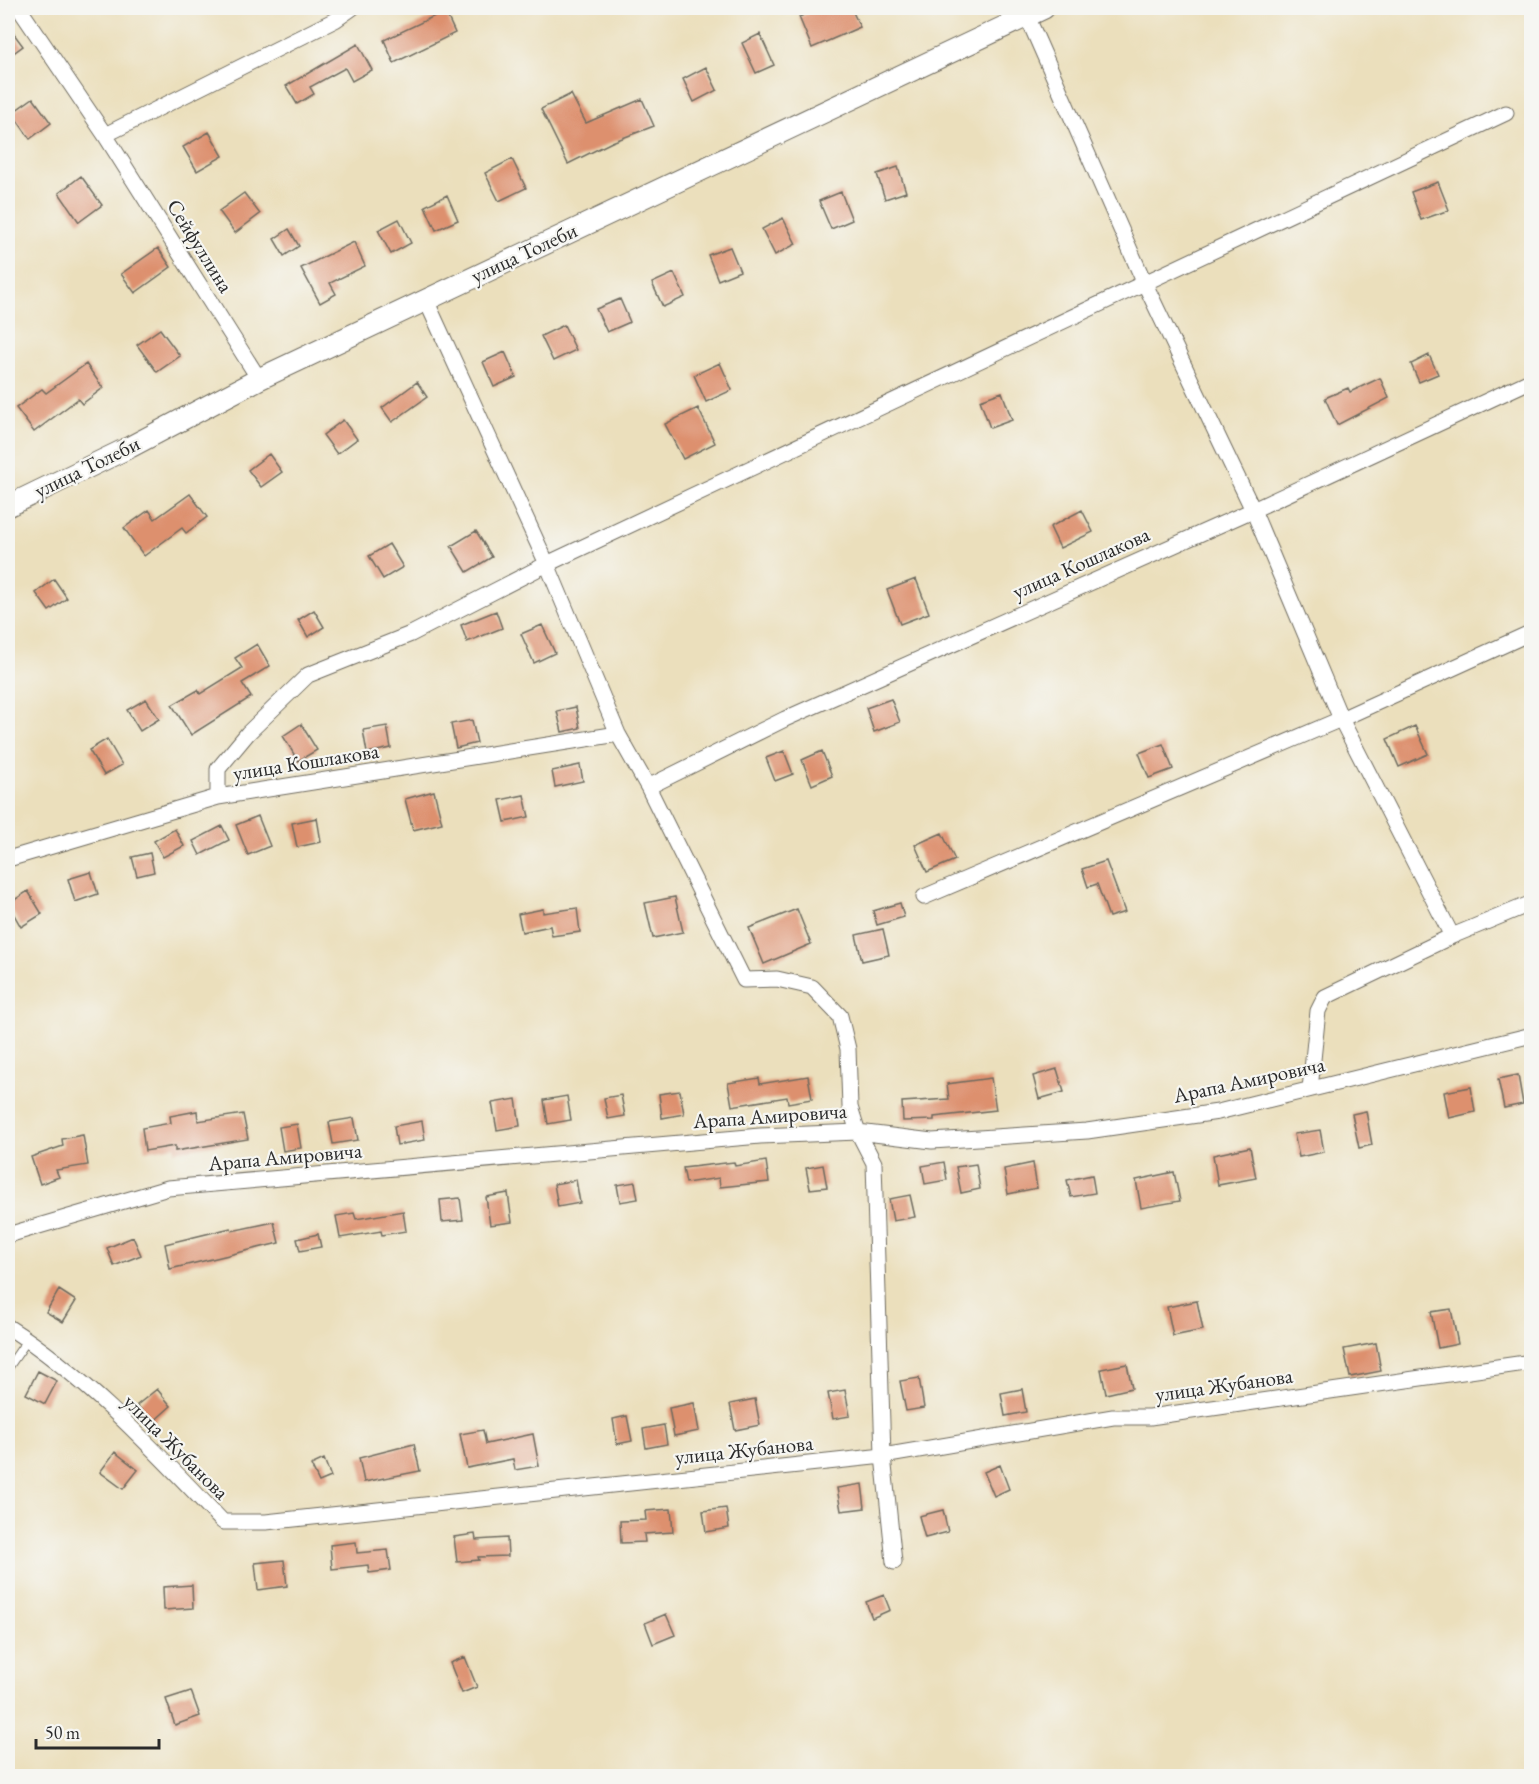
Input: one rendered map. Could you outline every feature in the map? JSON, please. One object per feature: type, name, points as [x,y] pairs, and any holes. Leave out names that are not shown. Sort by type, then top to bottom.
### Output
[{"type":"street","name":"Сейфуллина","points":[[20,8],[105,135],[259,379]]},
{"type":"street","points":[[105,135],[335,20],[352,8]]},
{"type":"street","points":[[1035,12],[1145,284],[1253,510],[1341,719],[1452,936]]},
{"type":"street","name":"улица Толеби","points":[[8,506],[130,447],[259,379],[1035,12]]},
{"type":"street","points":[[218,797],[218,769],[248,733],[308,675],[411,634],[547,564],[1506,113]]},
{"type":"street","points":[[426,300],[547,564],[618,734],[648,787],[744,980],[777,980],[812,987],[840,1016],[848,1049],[850,1107],[858,1132],[874,1163],[884,1456],[894,1562]]},
{"type":"street","name":"улица Кошлакова","points":[[648,787],[785,719],[1253,510],[1532,380]]},
{"type":"street","points":[[924,897],[1341,719],[1532,632]]},
{"type":"street","name":"улица Кошлакова","points":[[8,859],[218,797],[618,734]]},
{"type":"street","points":[[1310,1089],[1318,1011],[1325,997],[1452,936],[1532,903]]},
{"type":"street","name":"Арапа Амировича","points":[[8,1235],[168,1188],[760,1136],[858,1132],[932,1142],[1087,1131],[1218,1112],[1532,1035]]},
{"type":"street","points":[[8,1327],[28,1339]]},
{"type":"street","name":"улица Жубанова","points":[[28,1339],[155,1452],[223,1522],[278,1521],[884,1456],[1113,1417],[1150,1417],[1532,1362]]},
{"type":"lane","points":[[8,1368],[28,1339]]},
{"type":"building","points":[[819,8],[851,8],[860,27],[812,48],[799,17]]},
{"type":"building","points":[[445,11],[455,33],[394,63],[384,40]]},
{"type":"building","points":[[8,26],[23,46],[8,57]]},
{"type":"building","points":[[760,34],[774,65],[756,73],[742,43]]},
{"type":"building","points":[[358,44],[372,70],[352,81],[345,68],[310,87],[314,94],[297,104],[286,86]]},
{"type":"building","points":[[706,67],[717,90],[694,102],[683,79]]},
{"type":"building","points":[[571,94],[586,123],[642,99],[654,126],[612,142],[568,164],[541,109]]},
{"type":"building","points":[[33,98],[51,123],[30,139],[12,113]]},
{"type":"building","points":[[209,132],[223,156],[197,171],[183,147]]},
{"type":"building","points":[[512,159],[526,188],[499,201],[485,173]]},
{"type":"building","points":[[898,167],[906,192],[885,199],[877,174]]},
{"type":"building","points":[[81,176],[102,205],[79,222],[59,193]]},
{"type":"building","points":[[1438,182],[1449,210],[1421,220],[1411,192]]},
{"type":"building","points":[[841,192],[852,220],[831,229],[819,201]]},
{"type":"building","points":[[244,193],[260,214],[235,233],[219,211]]},
{"type":"building","points":[[447,195],[458,220],[436,230],[425,206]]},
{"type":"building","points":[[783,218],[796,244],[775,255],[762,229]]},
{"type":"building","points":[[399,219],[411,243],[391,254],[378,230]]},
{"type":"building","points":[[289,229],[299,246],[284,256],[274,239]]},
{"type":"building","points":[[354,242],[365,266],[330,283],[336,294],[320,303],[301,268]]},
{"type":"building","points":[[730,247],[740,271],[718,280],[708,255]]},
{"type":"building","points":[[158,248],[171,267],[135,293],[121,274]]},
{"type":"building","points":[[674,273],[685,297],[663,307],[652,283]]},
{"type":"building","points":[[620,299],[630,322],[607,332],[596,309]]},
{"type":"building","points":[[564,325],[576,350],[553,361],[541,336]]},
{"type":"building","points":[[160,329],[180,356],[157,372],[137,345]]},
{"type":"building","points":[[505,352],[516,377],[494,387],[483,362]]},
{"type":"building","points":[[1429,355],[1438,374],[1419,382],[1411,364]]},
{"type":"building","points":[[720,363],[732,390],[706,402],[694,375]]},
{"type":"building","points":[[86,364],[103,388],[82,404],[78,399],[34,432],[16,408],[42,389],[46,393]]},
{"type":"building","points":[[1380,378],[1389,398],[1337,425],[1325,398],[1348,388],[1350,392]]},
{"type":"building","points":[[417,382],[427,397],[392,422],[382,408]]},
{"type":"building","points":[[1002,392],[1012,420],[990,428],[980,400]]},
{"type":"building","points":[[698,408],[715,443],[683,459],[665,424]]},
{"type":"building","points":[[343,420],[357,439],[337,454],[323,435]]},
{"type":"building","points":[[269,454],[282,472],[261,487],[248,470]]},
{"type":"building","points":[[190,494],[207,517],[186,533],[182,528],[144,556],[124,528],[149,510],[155,519]]},
{"type":"building","points":[[1082,510],[1093,532],[1060,548],[1050,527]]},
{"type":"building","points":[[476,531],[492,557],[467,572],[451,546]]},
{"type":"building","points":[[389,544],[403,567],[383,579],[369,556]]},
{"type":"building","points":[[54,579],[67,598],[49,611],[36,593]]},
{"type":"building","points":[[916,579],[929,613],[900,624],[887,590]]},
{"type":"building","points":[[314,610],[324,627],[308,637],[298,620]]},
{"type":"building","points":[[496,611],[502,628],[467,642],[461,625]]},
{"type":"building","points":[[542,625],[555,653],[534,663],[521,634]]},
{"type":"building","points":[[257,644],[270,666],[242,683],[251,697],[191,735],[172,705],[198,690],[200,694],[242,668],[235,658]]},
{"type":"building","points":[[146,699],[159,719],[140,731],[127,710]]},
{"type":"building","points":[[891,699],[900,722],[874,732],[866,708]]},
{"type":"building","points":[[576,707],[580,728],[562,732],[557,711]]},
{"type":"building","points":[[472,720],[477,743],[456,748],[451,724]]},
{"type":"building","points":[[301,724],[317,750],[298,761],[283,736]]},
{"type":"building","points":[[387,726],[391,748],[367,753],[363,730]]},
{"type":"building","points":[[1415,726],[1428,754],[1399,767],[1387,739]]},
{"type":"building","points":[[107,739],[122,765],[104,775],[89,750]]},
{"type":"building","points":[[1163,744],[1173,769],[1149,778],[1139,753]]},
{"type":"building","points":[[784,751],[793,774],[775,781],[766,758]]},
{"type":"building","points":[[822,751],[832,776],[812,785],[802,760]]},
{"type":"building","points":[[580,765],[583,781],[555,787],[552,771]]},
{"type":"building","points":[[434,791],[442,823],[413,830],[405,799]]},
{"type":"building","points":[[524,795],[529,817],[505,822],[500,800]]},
{"type":"building","points":[[258,816],[270,846],[248,855],[236,825]]},
{"type":"building","points":[[317,818],[321,842],[297,847],[292,823]]},
{"type":"building","points":[[222,826],[229,840],[200,855],[193,841]]},
{"type":"building","points":[[175,829],[184,846],[163,857],[154,841]]},
{"type":"building","points":[[942,833],[955,860],[927,872],[915,845]]},
{"type":"building","points":[[150,853],[154,872],[137,876],[132,857]]},
{"type":"building","points":[[1106,861],[1125,912],[1109,917],[1097,884],[1088,887],[1082,869]]},
{"type":"building","points":[[91,872],[98,894],[75,902],[68,879]]},
{"type":"building","points":[[28,891],[42,914],[21,927],[8,904]]},
{"type":"building","points":[[675,897],[683,932],[653,938],[645,903]]},
{"type":"building","points":[[900,903],[904,917],[877,925],[873,911]]},
{"type":"building","points":[[577,908],[580,932],[552,936],[550,926],[522,932],[518,914],[543,909],[543,913]]},
{"type":"building","points":[[797,909],[811,944],[764,964],[749,928]]},
{"type":"building","points":[[883,929],[889,955],[862,961],[856,935]]},
{"type":"building","points":[[1057,1069],[1064,1092],[1039,1099],[1033,1076]]},
{"type":"building","points":[[1518,1075],[1523,1104],[1504,1108],[1498,1079]]},
{"type":"building","points":[[808,1076],[812,1099],[788,1103],[787,1097],[732,1106],[728,1083],[759,1078],[760,1084]]},
{"type":"building","points":[[991,1078],[996,1110],[934,1117],[934,1120],[903,1121],[902,1102],[949,1099],[947,1084]]},
{"type":"building","points":[[1471,1087],[1475,1112],[1449,1118],[1444,1092]]},
{"type":"building","points":[[680,1091],[684,1114],[662,1118],[659,1094]]},
{"type":"building","points":[[621,1095],[625,1116],[608,1119],[604,1098]]},
{"type":"building","points":[[567,1096],[571,1120],[548,1124],[544,1100]]},
{"type":"building","points":[[516,1099],[520,1126],[497,1130],[492,1103]]},
{"type":"building","points":[[197,1111],[198,1121],[243,1114],[248,1139],[175,1151],[175,1146],[145,1151],[142,1128],[171,1123],[170,1116]]},
{"type":"building","points":[[1366,1111],[1372,1145],[1359,1148],[1352,1114]]},
{"type":"building","points":[[354,1118],[358,1140],[333,1144],[329,1122]]},
{"type":"building","points":[[422,1121],[425,1140],[397,1145],[394,1126]]},
{"type":"building","points":[[297,1124],[301,1148],[283,1151],[279,1127]]},
{"type":"building","points":[[1320,1130],[1324,1152],[1299,1157],[1294,1134]]},
{"type":"building","points":[[83,1135],[88,1165],[56,1170],[59,1177],[40,1184],[31,1157],[63,1146],[62,1139]]},
{"type":"building","points":[[1250,1147],[1256,1178],[1218,1185],[1213,1155]]},
{"type":"building","points":[[766,1161],[769,1182],[720,1187],[719,1178],[686,1183],[683,1168],[734,1162],[735,1166]]},
{"type":"building","points":[[944,1162],[947,1180],[925,1184],[922,1166]]},
{"type":"building","points":[[1033,1163],[1037,1188],[1008,1194],[1004,1169]]},
{"type":"building","points":[[976,1164],[980,1189],[961,1193],[956,1167]]},
{"type":"building","points":[[823,1165],[827,1187],[810,1189],[806,1168]]},
{"type":"building","points":[[1174,1172],[1180,1201],[1141,1208],[1136,1180]]},
{"type":"building","points":[[1092,1175],[1095,1193],[1071,1197],[1067,1180]]},
{"type":"building","points":[[576,1180],[580,1203],[558,1207],[554,1184]]},
{"type":"building","points":[[635,1182],[638,1199],[620,1202],[617,1185]]},
{"type":"building","points":[[508,1193],[512,1222],[490,1225],[486,1197]]},
{"type":"building","points":[[910,1195],[915,1217],[893,1221],[889,1199]]},
{"type":"building","points":[[460,1198],[463,1220],[442,1222],[440,1200]]},
{"type":"building","points":[[403,1211],[406,1231],[382,1235],[381,1231],[340,1238],[336,1216],[354,1213],[356,1219]]},
{"type":"building","points":[[274,1222],[279,1243],[170,1269],[165,1244],[231,1228],[232,1231]]},
{"type":"building","points":[[318,1234],[321,1247],[300,1251],[297,1239]]},
{"type":"building","points":[[133,1237],[141,1255],[114,1266],[107,1248]]},
{"type":"building","points":[[59,1290],[76,1301],[63,1322],[46,1312]]},
{"type":"building","points":[[1197,1301],[1203,1330],[1173,1336],[1167,1307]]},
{"type":"building","points":[[1451,1309],[1458,1344],[1438,1348],[1431,1312]]},
{"type":"building","points":[[1376,1343],[1381,1371],[1350,1377],[1344,1349]]},
{"type":"building","points":[[1127,1364],[1132,1388],[1106,1394],[1101,1369]]},
{"type":"building","points":[[38,1371],[57,1381],[45,1404],[26,1394]]},
{"type":"building","points":[[919,1378],[924,1408],[906,1411],[900,1381]]},
{"type":"building","points":[[157,1389],[171,1406],[152,1423],[137,1405]]},
{"type":"building","points":[[1022,1389],[1026,1412],[1005,1416],[1001,1393]]},
{"type":"building","points":[[845,1390],[850,1416],[833,1419],[828,1393]]},
{"type":"building","points":[[755,1399],[760,1425],[735,1430],[730,1404]]},
{"type":"building","points":[[694,1403],[699,1431],[674,1436],[669,1408]]},
{"type":"building","points":[[627,1416],[632,1441],[617,1444],[613,1419]]},
{"type":"building","points":[[664,1425],[667,1444],[646,1448],[643,1429]]},
{"type":"building","points":[[483,1430],[486,1444],[533,1434],[539,1466],[515,1470],[513,1459],[467,1468],[460,1434]]},
{"type":"building","points":[[414,1444],[420,1471],[364,1482],[359,1458]]},
{"type":"building","points":[[115,1452],[138,1470],[123,1489],[100,1472]]},
{"type":"building","points":[[324,1459],[331,1477],[319,1482],[311,1465]]},
{"type":"building","points":[[1000,1465],[1009,1489],[994,1496],[984,1472]]},
{"type":"building","points":[[862,1484],[865,1508],[841,1511],[837,1488]]},
{"type":"building","points":[[726,1508],[729,1528],[706,1532],[703,1511]]},
{"type":"building","points":[[671,1509],[673,1532],[644,1534],[645,1542],[621,1543],[620,1521],[646,1520],[645,1511]]},
{"type":"building","points":[[943,1510],[948,1532],[925,1538],[919,1516]]},
{"type":"building","points":[[475,1534],[476,1540],[507,1538],[508,1556],[478,1557],[479,1560],[457,1562],[454,1537]]},
{"type":"building","points":[[356,1542],[357,1553],[388,1550],[391,1570],[369,1573],[368,1565],[332,1569],[330,1545]]},
{"type":"building","points":[[284,1560],[287,1586],[258,1590],[255,1563]]},
{"type":"building","points":[[192,1585],[193,1608],[164,1610],[163,1587]]},
{"type":"building","points":[[884,1595],[890,1610],[872,1618],[866,1602]]},
{"type":"building","points":[[666,1614],[675,1635],[653,1644],[645,1623]]},
{"type":"building","points":[[465,1657],[477,1687],[462,1693],[450,1663]]},
{"type":"building","points":[[191,1691],[200,1716],[175,1725],[166,1699]]}]
